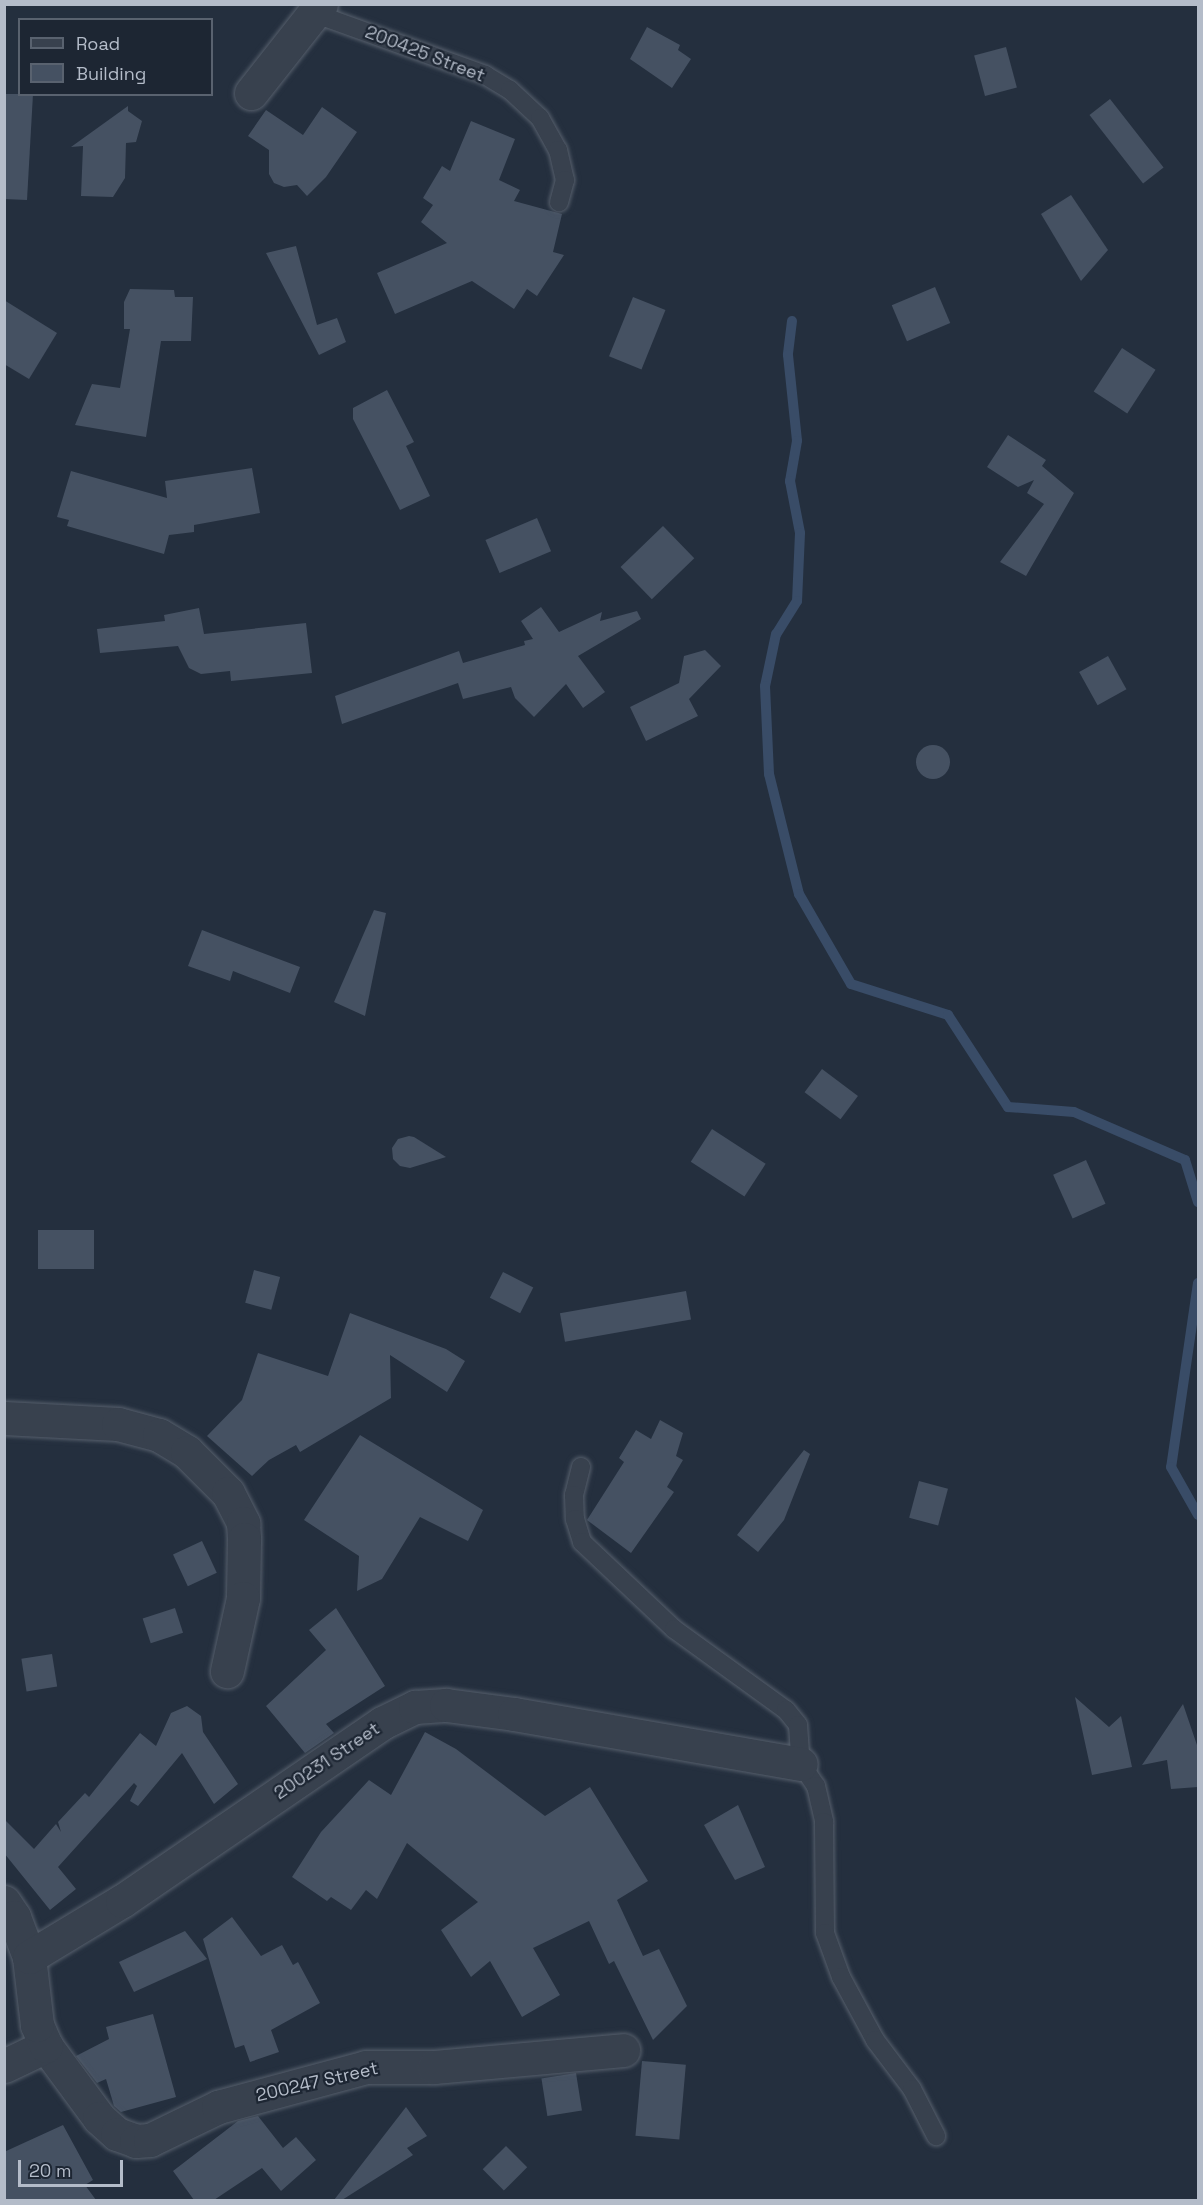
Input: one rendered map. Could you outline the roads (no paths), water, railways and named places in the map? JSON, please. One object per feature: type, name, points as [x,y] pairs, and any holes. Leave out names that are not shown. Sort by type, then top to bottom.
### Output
[{"type":"street","points":[[251,93],[318,9]]},
{"type":"street","points":[[4,1418],[118,1424],[159,1436],[187,1452],[228,1493],[243,1523],[244,1539],[243,1598],[227,1671]]},
{"type":"street","name":"200231 Street","points":[[29,1957],[122,1901],[382,1723],[416,1707],[446,1705],[514,1714],[801,1764]]},
{"type":"street","points":[[4,1902],[14,1917],[29,1957],[37,2025],[46,2046],[4,2066]]},
{"type":"street","name":"200247 Street","points":[[46,2046],[99,2118],[117,2134],[150,2140],[218,2107],[366,2067],[434,2067],[623,2050]]},
{"type":"lane","name":"200425 Street","points":[[318,9],[485,75],[510,90],[540,118],[558,150],[565,180],[559,202]]},
{"type":"lane","points":[[581,1467],[574,1495],[575,1519],[582,1542],[674,1629],[786,1710],[798,1725],[801,1764],[816,1786],[824,1822],[825,1933],[841,1977],[875,2040],[912,2090],[936,2136]]},
{"type":"waterway","points":[[792,321],[788,355],[797,441],[790,481],[800,533],[797,601],[776,634],[765,686],[769,774],[799,894],[851,984],[948,1015],[1008,1107],[1074,1112],[1185,1160],[1198,1202]]},
{"type":"waterway","points":[[1198,1283],[1171,1467],[1198,1515]]}]
